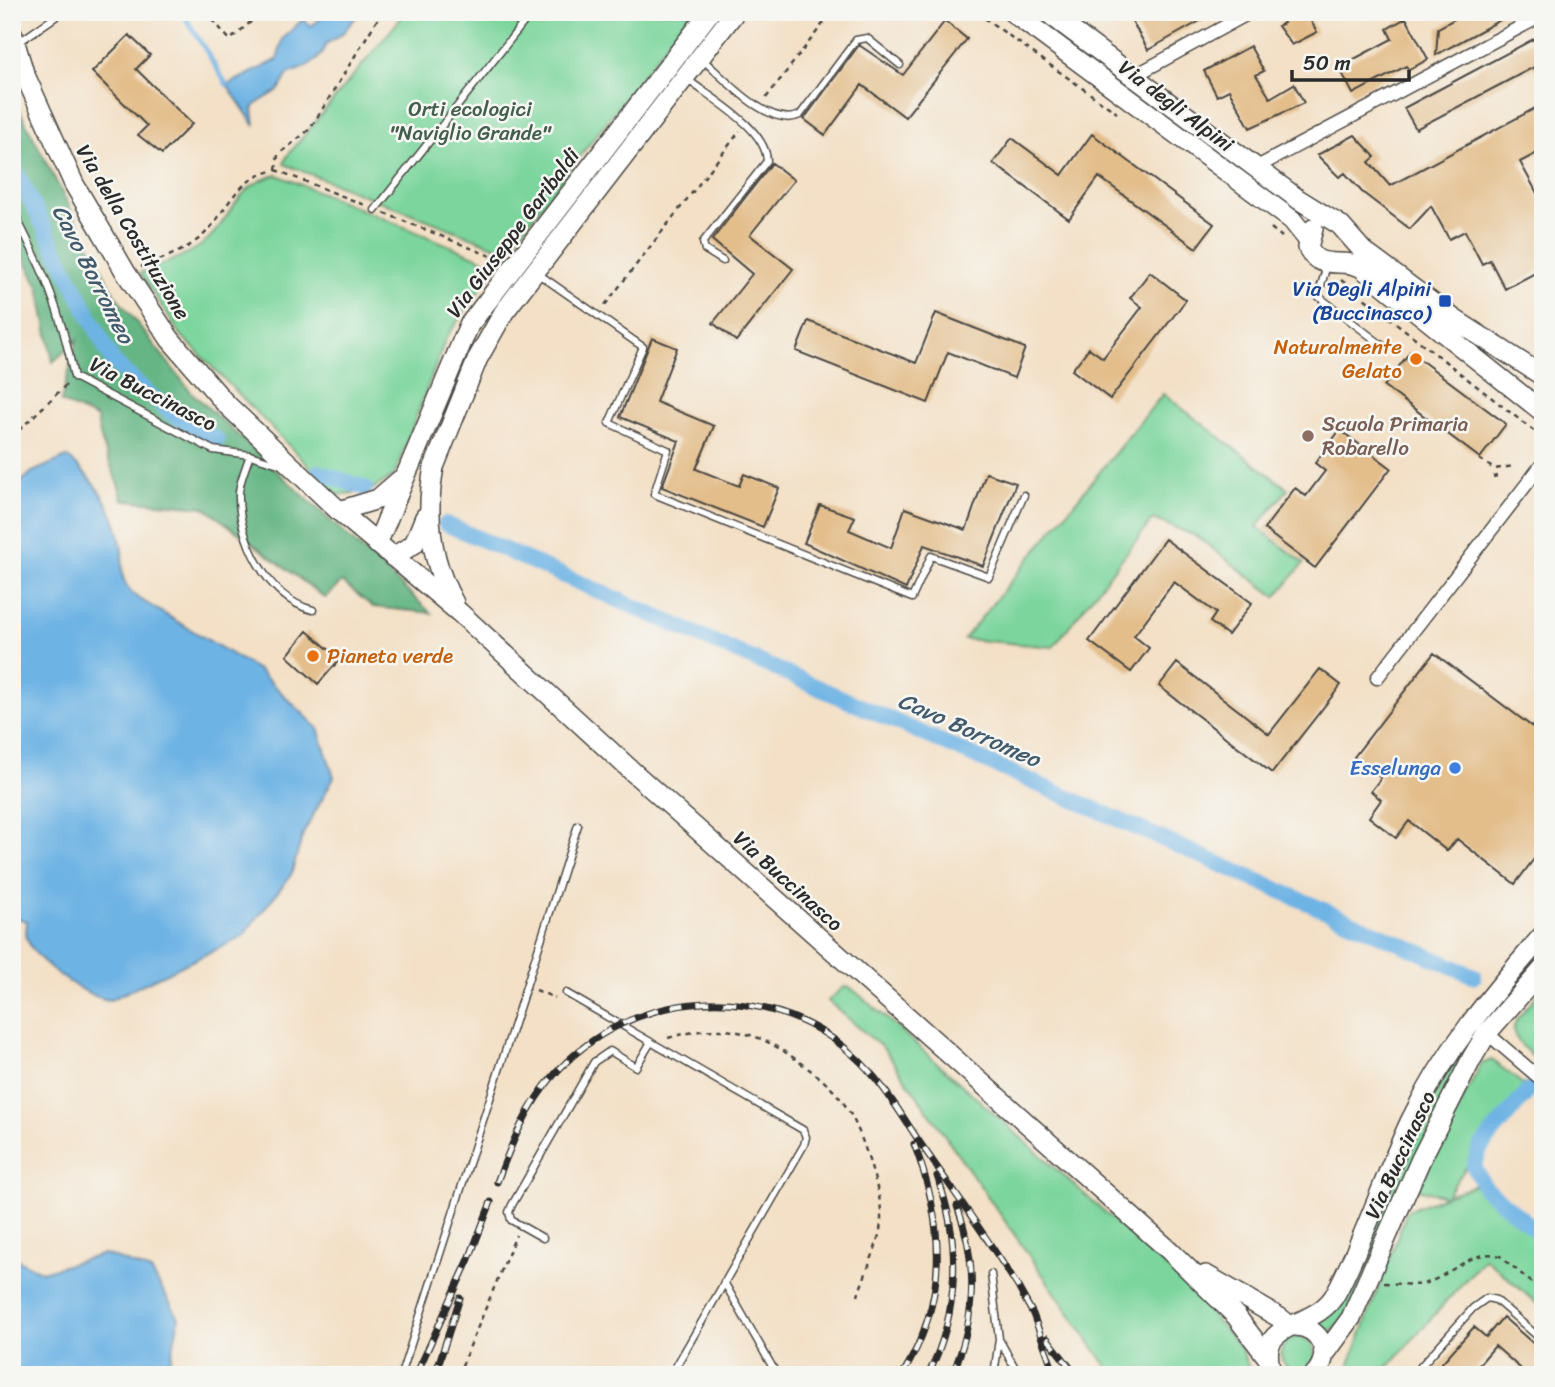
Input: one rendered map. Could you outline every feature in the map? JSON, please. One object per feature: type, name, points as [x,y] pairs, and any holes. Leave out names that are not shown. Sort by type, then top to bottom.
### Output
[{"type":"street","name":"Via Giuseppe Garibaldi","points":[[377,544],[469,325],[710,12]]},
{"type":"street","name":"Via Giuseppe Garibaldi","points":[[429,506],[434,467],[478,358],[504,312],[735,12]]},
{"type":"street","name":"Via degli Alpini","points":[[1012,12],[1292,220],[1308,240]]},
{"type":"street","points":[[1047,12],[1333,223],[1363,251],[1454,319],[1543,376]]},
{"type":"street","points":[[1134,76],[1251,12]]},
{"type":"street","points":[[1257,167],[1543,15]]},
{"type":"street","name":"Via della Costituzione","points":[[16,52],[74,184],[126,274],[170,339],[225,403],[293,469],[377,544]]},
{"type":"street","points":[[1328,268],[1311,253],[1308,240],[1320,224],[1333,223]]},
{"type":"street","points":[[1328,268],[1348,250],[1348,236]]},
{"type":"street","points":[[1328,268],[1350,262],[1362,268],[1543,412]]},
{"type":"street","points":[[1377,678],[1543,463]]},
{"type":"street","points":[[339,511],[378,499],[406,474]]},
{"type":"street","points":[[393,557],[410,548],[418,539],[429,506]]},
{"type":"street","points":[[429,506],[433,552],[441,579],[460,613]]},
{"type":"street","name":"Via Buccinasco","points":[[377,544],[460,613],[662,798],[1170,1251],[1236,1317],[1272,1368]]},
{"type":"street","name":"Via Buccinasco","points":[[1272,1368],[1273,1338],[1312,1318],[1335,1296],[1410,1121],[1451,1049],[1543,935]]},
{"type":"street","name":"Via Buccinasco","points":[[1316,1374],[1324,1355],[1351,1318],[1421,1159],[1487,1033],[1537,975]]},
{"type":"street","points":[[1487,1033],[1543,1081]]},
{"type":"street","name":"Via Buccinasco","points":[[1170,1251],[1293,1326],[1315,1333],[1322,1342],[1324,1355]]},
{"type":"lane","points":[[16,52],[46,29],[58,15],[56,12]]},
{"type":"lane","points":[[375,209],[532,12]]},
{"type":"lane","points":[[700,58],[767,114],[790,120],[800,115],[856,40],[867,38],[900,65]]},
{"type":"lane","points":[[685,77],[757,133],[766,150],[767,161],[703,242],[705,250],[723,261]]},
{"type":"lane","points":[[12,209],[47,277],[65,331],[74,377]]},
{"type":"lane","points":[[1328,268],[1318,296],[1387,349]]},
{"type":"lane","points":[[536,271],[596,317],[643,347],[609,423],[668,450],[654,494],[912,598],[931,556],[989,577],[1024,495]]},
{"type":"lane","name":"Via Buccinasco","points":[[74,377],[102,390],[131,410],[213,450],[250,455],[293,469]]},
{"type":"lane","points":[[250,455],[239,489],[240,512],[256,558],[277,588],[293,602],[313,610]]},
{"type":"lane","points":[[401,1375],[578,825]]},
{"type":"lane","points":[[566,993],[803,1130],[806,1135],[804,1145],[671,1375]]},
{"type":"lane","points":[[543,1238],[511,1220],[509,1212],[594,1062],[610,1051],[636,1066],[651,1042]]},
{"type":"lane","points":[[991,1274],[999,1339],[996,1375]]},
{"type":"lane","points":[[724,1282],[777,1375]]},
{"type":"lane","points":[[1413,1375],[1473,1308],[1487,1298],[1496,1300],[1543,1341]]},
{"type":"lane","points":[[999,1339],[1019,1375]]},
{"type":"path","points":[[206,12],[230,40],[262,12]]},
{"type":"path","points":[[276,170],[278,155],[310,129],[382,12]]},
{"type":"path","points":[[764,100],[832,12]]},
{"type":"path","points":[[976,12],[1124,118]]},
{"type":"path","points":[[596,317],[747,122]]},
{"type":"path","points":[[126,274],[198,240],[245,184],[276,170],[514,264]]},
{"type":"path","points":[[1266,224],[1286,240]]},
{"type":"path","points":[[1328,268],[1543,438]]},
{"type":"path","name":"Via Buccinasco","points":[[12,437],[74,377]]},
{"type":"path","points":[[1479,459],[1493,469],[1514,466]]},
{"type":"path","points":[[526,986],[563,1001],[566,993]]},
{"type":"path","points":[[547,994],[549,988]]},
{"type":"path","points":[[458,1375],[520,1225]]},
{"type":"path","points":[[1381,1283],[1423,1284],[1479,1256],[1493,1253],[1543,1292]]},
{"type":"green space","name":"Orti ecologici \"Naviglio Grande\"","points":[[406,12],[691,12],[507,251],[284,164],[287,156]]},
{"type":"green space","points":[[12,96],[115,295],[192,393],[431,613],[373,607],[342,582],[325,598],[204,507],[123,500],[101,439],[97,418],[61,402],[77,340],[53,362],[39,287],[12,235]]},
{"type":"green space","points":[[277,175],[497,265],[446,338],[394,476],[369,491],[337,495],[181,335],[140,273],[179,258],[200,246],[219,227],[241,196],[262,180]]},
{"type":"green space","points":[[1163,394],[1288,489],[1257,527],[1304,563],[1276,597],[1196,536],[1153,519],[1053,647],[964,639]]},
{"type":"green space","points":[[844,987],[851,988],[882,1014],[1209,1305],[1206,1309],[1240,1347],[1252,1375],[1113,1375],[885,1050],[828,1001]]},
{"type":"green space","points":[[1543,989],[1543,1058],[1540,1063],[1514,1034],[1514,1026],[1523,1011]]},
{"type":"green space","points":[[1456,1054],[1463,1057],[1346,1316],[1328,1334],[1317,1323]]},
{"type":"green space","points":[[1492,1060],[1524,1085],[1446,1196],[1479,1184],[1543,1241],[1543,1309],[1485,1258],[1381,1375],[1346,1375],[1407,1211],[1445,1196],[1417,1189],[1481,1064]]},
{"type":"green space","points":[[1298,1337],[1310,1342],[1315,1354],[1310,1366],[1298,1371],[1286,1366],[1281,1354],[1286,1342]]},
{"type":"water","points":[[329,12],[354,12],[357,16],[341,35],[326,44],[316,60],[288,74],[279,90],[256,104],[253,109],[255,126],[227,85],[277,60],[283,39],[303,19],[311,26]]},
{"type":"water","points":[[67,457],[95,485],[109,507],[121,544],[123,579],[131,591],[138,598],[258,670],[318,728],[334,777],[303,834],[291,875],[242,937],[110,1000],[88,993],[50,968],[26,936],[27,921],[17,918],[12,922],[12,490],[32,472]]},
{"type":"water","points":[[104,1254],[151,1271],[179,1318],[171,1358],[159,1375],[12,1375],[12,1257],[42,1272]]},
{"type":"building","points":[[1127,12],[1216,12],[1148,50]]},
{"type":"building","points":[[1290,12],[1306,12],[1317,32],[1292,45],[1278,26],[1284,23],[1281,17]]},
{"type":"building","points":[[1467,12],[1515,12],[1436,55],[1438,28]]},
{"type":"building","points":[[1406,18],[1428,59],[1409,70],[1406,66],[1353,94],[1339,67],[1392,39],[1387,29]]},
{"type":"building","points":[[945,21],[967,39],[905,117],[862,85],[825,135],[804,119],[859,45],[903,75]]},
{"type":"building","points":[[1543,34],[1543,84],[1534,67],[1416,129],[1404,108]]},
{"type":"building","points":[[129,35],[150,55],[136,69],[192,124],[162,154],[138,135],[147,126],[92,72]]},
{"type":"building","points":[[1250,46],[1264,71],[1256,75],[1270,98],[1294,84],[1304,103],[1250,128],[1229,90],[1217,96],[1204,71]]},
{"type":"building","points":[[1543,104],[1543,150],[1520,162],[1543,204],[1543,269],[1505,289],[1490,260],[1482,264],[1465,231],[1449,239],[1431,206],[1410,229],[1362,192],[1345,173],[1339,177],[1317,155],[1355,135],[1375,157],[1369,162],[1390,186]]},
{"type":"building","points":[[1092,134],[1214,224],[1196,248],[1099,177],[1069,219],[993,163],[1012,138],[1062,175]]},
{"type":"building","points":[[772,163],[794,180],[750,235],[793,269],[736,341],[713,323],[752,274],[712,240]]},
{"type":"building","points":[[1150,272],[1186,300],[1110,399],[1072,370],[1089,348],[1103,358],[1142,307],[1130,298]]},
{"type":"building","points":[[936,313],[1025,348],[1014,378],[948,352],[928,403],[796,351],[808,321],[916,363]]},
{"type":"building","points":[[652,338],[677,348],[656,402],[714,426],[696,469],[739,486],[744,474],[779,488],[763,527],[662,487],[679,441],[620,417]]},
{"type":"building","points":[[1410,352],[1506,424],[1480,458],[1384,386]]},
{"type":"building","points":[[1340,430],[1391,468],[1315,568],[1264,529],[1295,488],[1306,496],[1325,471],[1315,463]]},
{"type":"building","points":[[986,473],[1016,483],[983,566],[924,545],[906,589],[804,543],[820,505],[855,517],[849,530],[891,548],[905,508],[966,530]]},
{"type":"building","points":[[1165,539],[1252,603],[1228,635],[1210,622],[1216,613],[1174,582],[1134,636],[1149,648],[1131,672],[1089,641]]},
{"type":"building","points":[[307,631],[340,659],[318,684],[287,656]]},
{"type":"building","name":"Esselunga","points":[[1434,653],[1543,735],[1543,847],[1515,884],[1457,839],[1447,851],[1409,821],[1396,838],[1369,817],[1381,800],[1371,791],[1381,778],[1354,757]]},
{"type":"building","points":[[1177,663],[1269,734],[1320,669],[1341,685],[1272,773],[1159,686]]},
{"type":"building","points":[[1503,1317],[1543,1352],[1543,1375],[1528,1375],[1495,1346],[1470,1375],[1431,1375],[1474,1327],[1486,1337]]},
{"type":"waterway","points":[[182,12],[227,85]]},
{"type":"waterway","name":"Cavo Borromeo","points":[[12,164],[113,362],[172,414],[217,440]]},
{"type":"waterway","name":"Cavo Borromeo","points":[[318,472],[365,488]]},
{"type":"waterway","name":"Cavo Borromeo","points":[[446,524],[1474,976]]},
{"type":"waterway","name":"Cavo Borromeo","points":[[1529,1090],[1480,1148],[1474,1167],[1485,1188],[1543,1236]]},
{"type":"railway","points":[[497,1182],[521,1126],[544,1087],[585,1046],[620,1025],[659,1010],[699,1003],[740,1004],[780,1013],[818,1029],[852,1054],[882,1086],[1018,1287],[1033,1314],[1055,1375]]},
{"type":"railway","points":[[902,1375],[928,1318],[935,1290],[937,1261],[932,1204],[914,1144]]},
{"type":"railway","points":[[928,1375],[946,1326],[954,1276],[950,1225],[937,1176]]},
{"type":"railway","points":[[416,1375],[469,1259],[491,1202]]},
{"type":"railway","points":[[952,1375],[966,1333],[971,1291],[968,1248],[957,1206]]},
{"type":"railway","points":[[435,1375],[460,1298]]},
{"type":"railway","points":[[1047,1338],[1076,1375]]},
{"type":"place","name":"Via Degli Alpini (Buccinasco)","points":[[1445,301]]},
{"type":"place","name":"Naturalmente Gelato","points":[[1416,359]]},
{"type":"place","name":"Scuola Primaria Robarello","points":[[1308,436]]},
{"type":"place","name":"Pianeta verde","points":[[313,656]]},
{"type":"place","name":"Esselunga","points":[[1455,768]]}]
